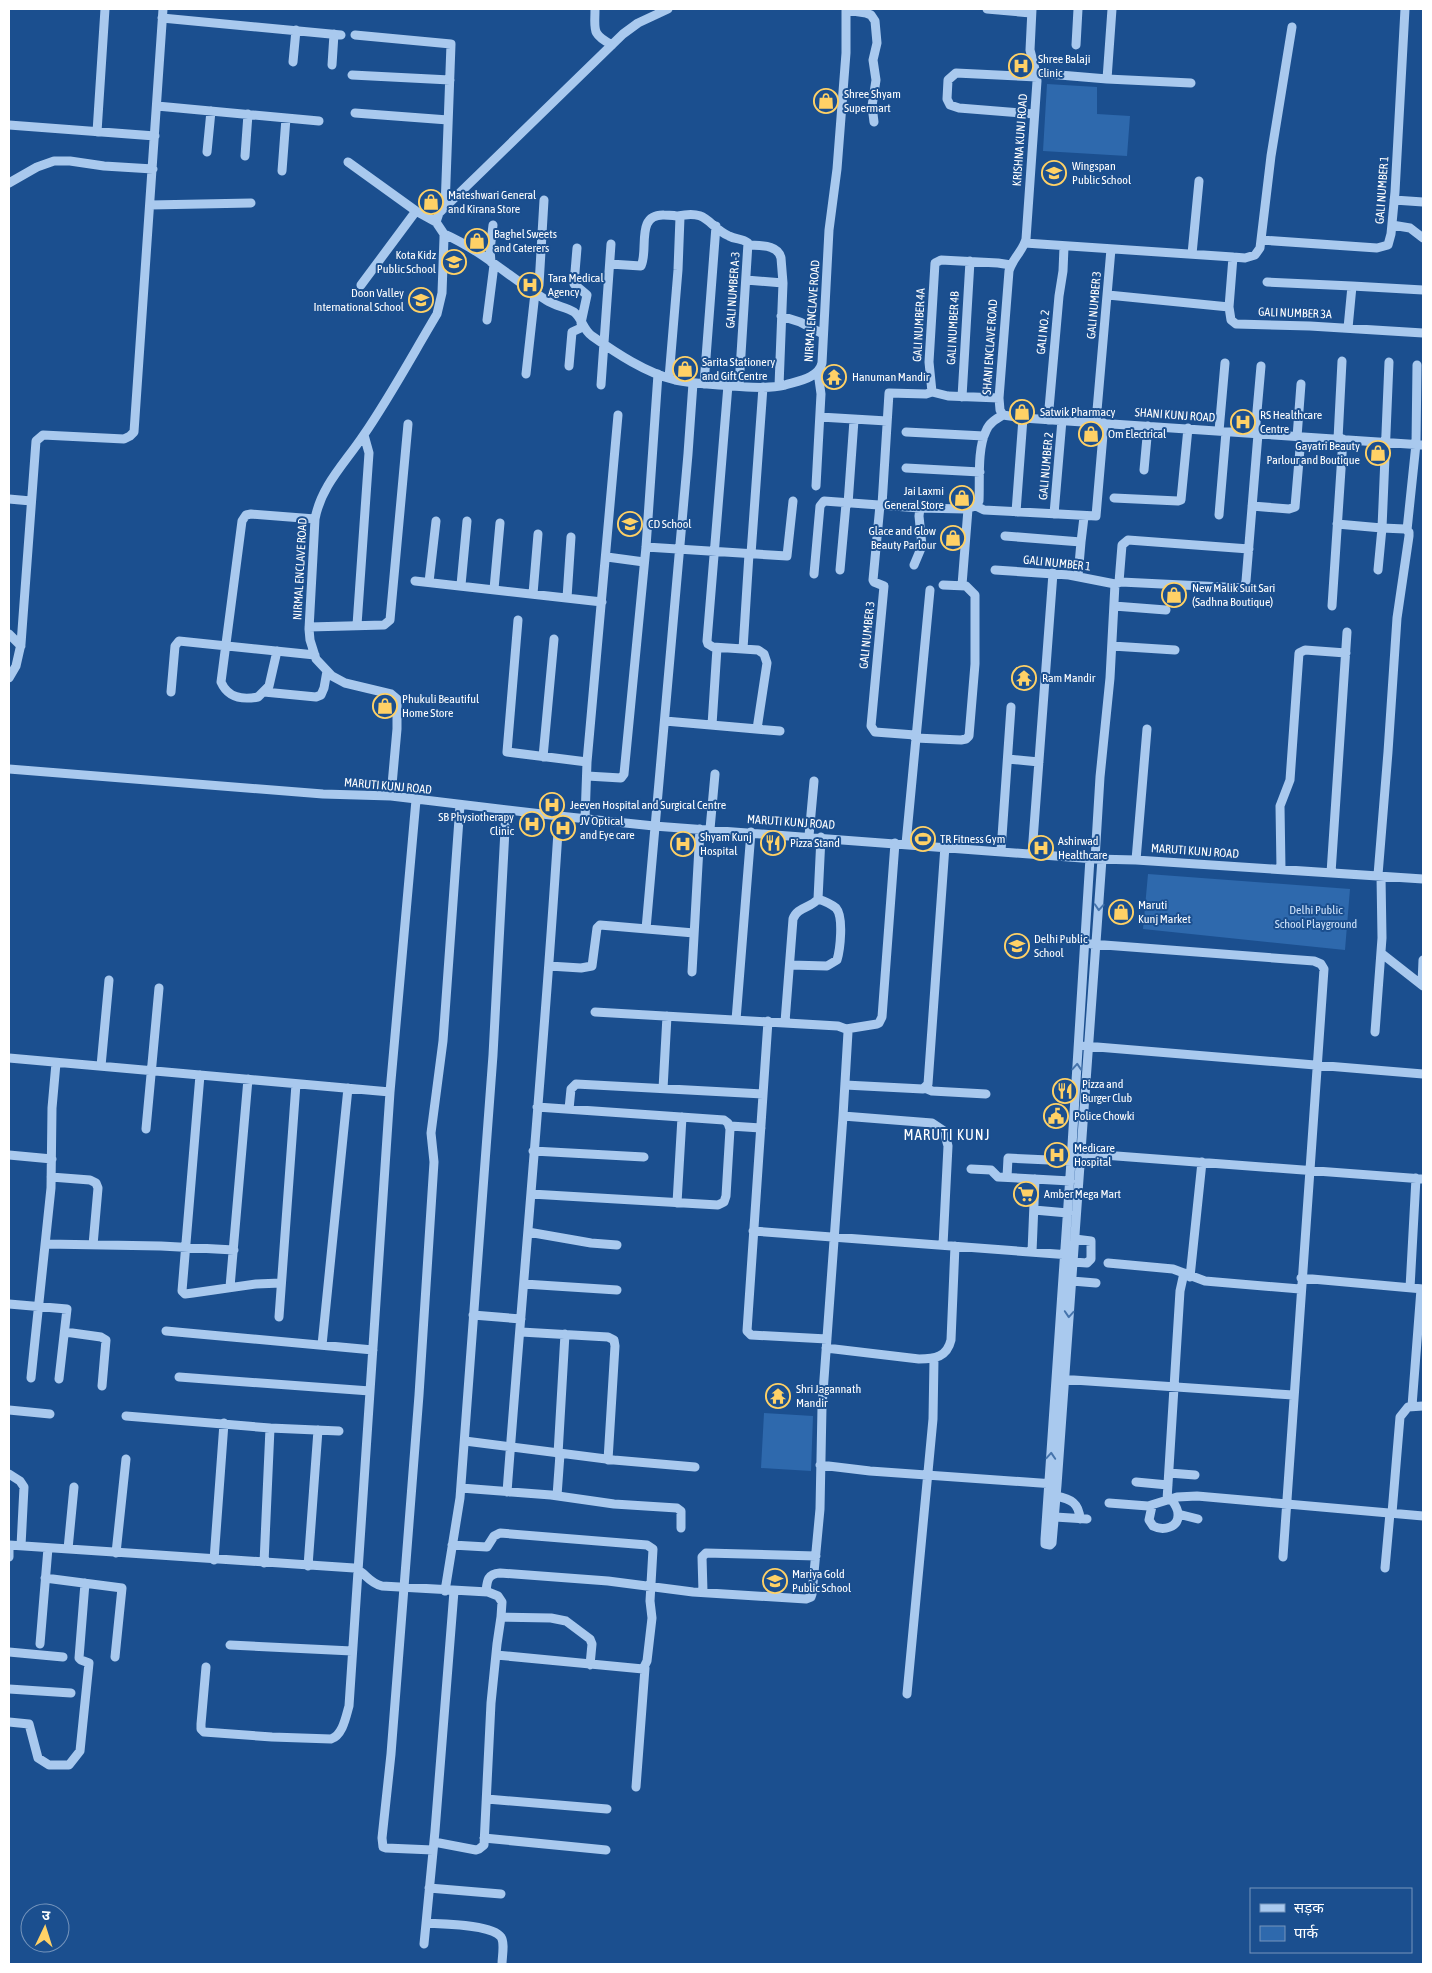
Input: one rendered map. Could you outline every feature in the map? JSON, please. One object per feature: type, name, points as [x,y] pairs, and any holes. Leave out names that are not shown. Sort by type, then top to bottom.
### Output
[{"type":"street","points":[[96,132],[105,9]]},
{"type":"street","points":[[595,9],[596,34],[599,38],[612,45]]},
{"type":"street","points":[[987,9],[1032,11]]},
{"type":"street","points":[[1076,45],[1078,9]]},
{"type":"street","points":[[1107,79],[1112,9]]},
{"type":"street","name":"GALI NUMBER 1","points":[[1261,240],[1382,248],[1390,242],[1405,9]]},
{"type":"street","points":[[348,162],[416,211],[436,222],[444,208],[612,45],[638,23],[664,10]]},
{"type":"street","points":[[846,10],[870,14],[876,21],[877,43],[873,60],[876,80],[872,106],[874,122]]},
{"type":"street","name":"NIRMAL ENCLAVE ROAD","points":[[436,222],[444,234],[457,240],[548,302],[573,311],[590,335],[658,374],[692,383],[763,387],[796,382],[818,372],[822,363],[829,230],[845,68],[846,10]]},
{"type":"street","name":"KRISHNA KUNJ ROAD","points":[[1025,243],[1037,75],[1030,50],[1032,11]]},
{"type":"street","points":[[9,678],[16,666],[21,646],[34,446],[40,436],[124,439],[134,432],[163,14],[338,34],[332,65]]},
{"type":"street","points":[[1025,243],[1245,258],[1255,255],[1258,252],[1261,240],[1272,147],[1292,27]]},
{"type":"street","points":[[293,62],[296,30]]},
{"type":"street","points":[[355,35],[449,43],[451,46],[444,208]]},
{"type":"street","points":[[1034,114],[959,108],[950,105],[947,99],[948,80],[956,73],[1191,83]]},
{"type":"street","points":[[352,75],[450,80]]},
{"type":"street","points":[[158,106],[319,121]]},
{"type":"street","points":[[207,152],[211,111]]},
{"type":"street","points":[[355,113],[448,120]]},
{"type":"street","points":[[245,156],[248,114]]},
{"type":"street","points":[[282,170],[286,118]]},
{"type":"street","points":[[9,125],[155,136]]},
{"type":"street","points":[[9,183],[36,166],[54,161],[153,170]]},
{"type":"street","points":[[1192,254],[1199,181]]},
{"type":"street","points":[[526,374],[535,293],[539,284],[544,200]]},
{"type":"street","points":[[1394,200],[1423,202]]},
{"type":"street","points":[[150,205],[251,203]]},
{"type":"street","points":[[361,285],[416,211]]},
{"type":"street","name":"GALI NUMBER A-3","points":[[610,264],[641,266],[644,234],[648,222],[661,215],[697,215],[716,226],[728,236],[746,241],[748,245],[739,386]]},
{"type":"street","points":[[669,378],[681,219],[678,216]]},
{"type":"street","points":[[487,320],[493,224]]},
{"type":"street","points":[[1392,225],[1410,228],[1423,238]]},
{"type":"street","points":[[704,384],[716,226]]},
{"type":"street","name":"NIRMAL ENCLAVE ROAD","points":[[391,796],[397,729],[397,699],[390,694],[345,683],[327,671],[315,655],[310,640],[315,519],[325,490],[364,435],[437,314],[442,293],[444,234]]},
{"type":"street","name":"SHANI ENCLAVE ROAD","points":[[1003,415],[1000,410],[999,398],[1010,265],[1025,243]]},
{"type":"street","points":[[601,384],[611,244]]},
{"type":"street","points":[[748,245],[771,247],[778,251],[782,258],[783,283],[779,386]]},
{"type":"street","name":"GALI NO. 2","points":[[1048,420],[1059,296],[1064,271],[1064,246]]},
{"type":"street","points":[[569,366],[572,332],[582,325],[587,295],[574,284],[577,248]]},
{"type":"street","name":"GALI NUMBER 3","points":[[1084,516],[1094,517],[1097,515],[1100,423],[1112,249]]},
{"type":"street","points":[[1108,295],[1229,307],[1233,257]]},
{"type":"street","name":"GALI NUMBER 4A","points":[[932,392],[929,362],[934,265],[938,261],[970,262]]},
{"type":"street","points":[[970,262],[1010,265]]},
{"type":"street","name":"GALI NUMBER 4B","points":[[962,396],[970,262]]},
{"type":"street","points":[[746,280],[783,283]]},
{"type":"street","points":[[1267,282],[1423,290]]},
{"type":"street","points":[[1348,328],[1352,286]]},
{"type":"street","name":"GALI NUMBER 3A","points":[[1229,307],[1231,320],[1236,324],[1423,333]]},
{"type":"street","points":[[781,316],[795,320],[823,334]]},
{"type":"street","points":[[1332,606],[1341,439],[1342,361]]},
{"type":"street","points":[[1378,570],[1382,528],[1389,362]]},
{"type":"street","points":[[1220,515],[1225,363]]},
{"type":"street","points":[[1375,1032],[1381,953],[1382,904],[1379,876],[1396,628],[1409,540],[1407,530],[1420,445],[1417,365]]},
{"type":"street","points":[[1053,1484],[1056,1496],[1055,1517],[1052,1543],[1046,1545],[1045,1539],[1053,1484],[1060,1379],[1082,1153],[1096,945],[1096,859],[1100,777],[1105,737],[1114,606],[1122,545],[1128,540],[1249,549],[1261,366]]},
{"type":"street","points":[[816,486],[821,387],[818,372]]},
{"type":"street","points":[[587,776],[621,778],[624,774],[646,547],[658,374]]},
{"type":"street","points":[[646,929],[692,383]]},
{"type":"street","points":[[1252,506],[1289,509],[1294,507],[1301,384]]},
{"type":"street","points":[[728,385],[707,641],[710,646],[717,648],[758,650],[766,657],[767,663],[758,729]]},
{"type":"street","points":[[742,649],[763,387]]},
{"type":"street","points":[[881,505],[889,393],[926,394],[932,392],[941,395],[999,398]]},
{"type":"street","points":[[585,819],[587,762],[607,557],[618,415]]},
{"type":"street","points":[[962,586],[972,508],[979,501],[984,436],[990,424],[1003,415],[1100,423]]},
{"type":"street","points":[[820,417],[887,421]]},
{"type":"street","points":[[1016,512],[1023,418]]},
{"type":"street","points":[[840,570],[854,420]]},
{"type":"street","name":"GALI NUMBER 2","points":[[1054,514],[1062,420]]},
{"type":"street","name":"SHANI KUNJ ROAD","points":[[1100,423],[1420,445]]},
{"type":"street","points":[[310,627],[384,624],[388,623],[391,617],[408,424]]},
{"type":"street","points":[[1144,470],[1148,426]]},
{"type":"street","points":[[1114,498],[1181,500],[1188,428]]},
{"type":"street","points":[[906,432],[984,436]]},
{"type":"street","points":[[357,625],[369,453],[364,435]]},
{"type":"street","points":[[906,468],[980,472]]},
{"type":"street","points":[[9,498],[31,501]]},
{"type":"street","points":[[814,574],[820,504],[824,501],[847,504],[920,508],[972,508],[1084,516],[1078,576]]},
{"type":"street","points":[[646,547],[787,556],[792,502]]},
{"type":"street","name":"GALI NUMBER 3","points":[[881,505],[873,580],[884,586],[871,726],[875,732],[915,736]]},
{"type":"street","points":[[914,565],[922,546],[920,508]]},
{"type":"street","points":[[277,651],[269,686],[258,697],[239,698],[231,695],[225,689],[221,682],[243,517],[251,514],[315,519]]},
{"type":"street","points":[[429,582],[436,521]]},
{"type":"street","points":[[461,585],[467,521]]},
{"type":"street","points":[[494,590],[500,523]]},
{"type":"street","points":[[1337,524],[1407,530]]},
{"type":"street","points":[[532,594],[538,534]]},
{"type":"street","points":[[1005,536],[1081,542]]},
{"type":"street","points":[[567,598],[571,537]]},
{"type":"street","name":"GALI NUMBER 1","points":[[995,570],[1053,573],[1117,583],[1242,589],[1246,584],[1249,549]]},
{"type":"street","points":[[607,557],[644,562]]},
{"type":"street","points":[[1032,854],[1053,573]]},
{"type":"street","points":[[416,581],[602,602]]},
{"type":"street","points":[[915,736],[961,740],[969,736],[975,664],[975,601],[973,591],[962,586],[943,585]]},
{"type":"street","points":[[906,844],[930,590]]},
{"type":"street","points":[[1114,606],[1166,610]]},
{"type":"street","points":[[518,620],[506,750],[509,753],[587,762]]},
{"type":"street","points":[[1331,872],[1347,632]]},
{"type":"street","points":[[9,634],[21,646]]},
{"type":"street","points":[[543,757],[554,639]]},
{"type":"street","points":[[171,692],[176,643],[179,641],[315,655]]},
{"type":"street","points":[[1112,646],[1175,650]]},
{"type":"street","points":[[712,725],[717,648]]},
{"type":"street","points":[[1282,869],[1280,806],[1290,780],[1299,653],[1305,650],[1346,654]]},
{"type":"street","points":[[264,692],[316,697],[321,695],[324,688],[327,671]]},
{"type":"street","points":[[1001,851],[1011,707]]},
{"type":"street","points":[[665,721],[780,732]]},
{"type":"street","points":[[1136,860],[1146,729]]},
{"type":"street","points":[[1008,759],[1039,762]]},
{"type":"street","name":"MARUTI KUNJ ROAD","points":[[9,769],[323,794],[391,796],[654,826],[944,846],[1096,859],[1423,879]]},
{"type":"street","points":[[692,972],[694,933],[705,829],[715,774]]},
{"type":"street","points":[[809,836],[814,781]]},
{"type":"street","points":[[206,1667],[201,1724],[201,1729],[204,1732],[331,1739],[339,1733],[349,1706],[390,1092],[416,800]]},
{"type":"street","points":[[9,1556],[9,1546],[21,1546],[358,1570],[371,1583],[390,1588],[404,1589],[449,1591],[486,1592],[500,1597],[502,1602],[501,1617],[496,1655],[487,1800],[482,1848],[476,1850],[433,1846],[386,1848],[382,1843],[404,1589],[419,1395],[434,1162],[431,1133],[443,1041],[460,805]]},
{"type":"street","points":[[424,1944],[433,1846],[452,1545],[461,1488],[465,1441],[493,1055],[506,810]]},
{"type":"street","points":[[507,1492],[536,1107],[549,966],[559,816]]},
{"type":"street","points":[[736,1020],[750,832]]},
{"type":"street","points":[[818,899],[821,837]]},
{"type":"street","points":[[594,1012],[785,1022],[846,1028],[879,1023],[882,1017],[895,843]]},
{"type":"street","points":[[925,1088],[929,1079],[944,846]]},
{"type":"street","points":[[1060,1379],[1072,1281],[1068,1212],[1071,1157],[1085,944],[1096,859]]},
{"type":"street","points":[[785,1022],[794,915],[818,899]]},
{"type":"street","points":[[790,964],[827,966],[837,960],[840,928],[839,914],[832,906],[818,899]]},
{"type":"street","points":[[549,966],[581,968],[592,966],[597,928],[600,925],[694,933]]},
{"type":"street","points":[[1085,944],[1318,962],[1323,966],[1325,973],[1300,1289],[1283,1558]]},
{"type":"street","points":[[1381,953],[1422,985]]},
{"type":"street","points":[[1422,985],[1423,960]]},
{"type":"street","points":[[101,1066],[109,980]]},
{"type":"street","points":[[146,1129],[159,988]]},
{"type":"street","points":[[662,1089],[667,1016]]},
{"type":"street","points":[[768,1021],[747,1333],[827,1343],[898,1358],[934,1359],[944,1353],[949,1347],[951,1340],[955,1246]]},
{"type":"street","points":[[486,1592],[491,1574],[500,1573],[608,1581],[702,1592],[808,1599],[812,1594],[820,1509],[822,1407],[846,1085],[848,1037],[846,1028]]},
{"type":"street","points":[[1079,1046],[1423,1074]]},
{"type":"street","points":[[9,1058],[390,1092]]},
{"type":"street","points":[[31,1378],[37,1307],[46,1244],[52,1158],[52,1108],[56,1063]]},
{"type":"street","points":[[200,1075],[182,1288],[184,1293],[193,1293],[230,1287],[281,1283]]},
{"type":"street","points":[[230,1287],[248,1079]]},
{"type":"street","points":[[278,1317],[296,1084]]},
{"type":"street","points":[[569,1109],[571,1089],[576,1084],[763,1094]]},
{"type":"street","points":[[846,1085],[925,1088],[932,1091],[986,1094]]},
{"type":"street","points":[[322,1345],[348,1088]]},
{"type":"street","points":[[536,1107],[724,1120],[730,1126],[760,1128]]},
{"type":"street","points":[[844,1116],[932,1123],[944,1131],[948,1146],[943,1245]]},
{"type":"street","points":[[677,1203],[682,1117]]},
{"type":"street","points":[[530,1194],[718,1205],[724,1202],[730,1126]]},
{"type":"street","points":[[534,1151],[644,1157]]},
{"type":"street","points":[[1007,1178],[1008,1158],[1071,1157],[1082,1153],[1420,1179],[1410,1288]]},
{"type":"street","points":[[9,1155],[52,1158]]},
{"type":"street","points":[[1152,1506],[1148,1520],[1153,1526],[1158,1528],[1174,1525],[1178,1519],[1177,1508],[1169,1499],[1168,1473],[1180,1291],[1187,1275],[1202,1162]]},
{"type":"street","points":[[971,1169],[991,1170],[998,1177],[1070,1181]]},
{"type":"street","points":[[51,1177],[90,1180],[96,1183],[98,1188],[93,1245]]},
{"type":"street","points":[[1032,1252],[1035,1179]]},
{"type":"street","points":[[1034,1210],[1068,1212]]},
{"type":"street","points":[[753,1231],[1032,1252],[1071,1257],[1089,1262],[1091,1240],[1075,1239]]},
{"type":"street","points":[[528,1232],[617,1245]]},
{"type":"street","points":[[46,1244],[234,1250]]},
{"type":"street","points":[[1108,1263],[1169,1268],[1215,1282],[1300,1289]]},
{"type":"street","points":[[1301,1278],[1422,1289],[1412,1406]]},
{"type":"street","points":[[1072,1281],[1096,1283]]},
{"type":"street","points":[[524,1284],[617,1290]]},
{"type":"street","points":[[9,1304],[67,1309],[60,1379]]},
{"type":"street","points":[[473,1314],[521,1319]]},
{"type":"street","points":[[166,1331],[373,1350]]},
{"type":"street","points":[[65,1332],[102,1337],[106,1340],[102,1386]]},
{"type":"street","points":[[520,1332],[608,1337],[615,1343],[608,1460]]},
{"type":"street","points":[[557,1496],[565,1334]]},
{"type":"street","points":[[907,1694],[933,1420],[934,1359]]},
{"type":"street","points":[[179,1376],[370,1391]]},
{"type":"street","points":[[1060,1379],[1293,1395]]},
{"type":"street","points":[[1385,1568],[1400,1417],[1405,1409],[1412,1406],[1423,1406]]},
{"type":"street","points":[[9,1410],[50,1414]]},
{"type":"street","points":[[126,1416],[270,1428],[339,1430]]},
{"type":"street","points":[[214,1560],[224,1424]]},
{"type":"street","points":[[264,1563],[270,1428]]},
{"type":"street","points":[[308,1566],[318,1430]]},
{"type":"street","points":[[465,1441],[608,1460],[694,1467]]},
{"type":"street","points":[[116,1553],[126,1459]]},
{"type":"street","points":[[820,1465],[1053,1484]]},
{"type":"street","points":[[1168,1473],[1195,1474]]},
{"type":"street","points":[[9,1474],[20,1480],[24,1487],[21,1546]]},
{"type":"street","points":[[1136,1482],[1168,1485]]},
{"type":"street","points":[[68,1549],[74,1486]]},
{"type":"street","points":[[461,1488],[557,1496],[614,1504],[677,1508],[681,1511],[681,1528]]},
{"type":"street","points":[[1055,1517],[1084,1519],[1073,1501],[1056,1496]]},
{"type":"street","points":[[1109,1503],[1152,1506],[1169,1499],[1197,1496],[1423,1516]]},
{"type":"street","points":[[1178,1514],[1198,1520]]},
{"type":"street","points":[[452,1545],[487,1547],[494,1536],[500,1533],[647,1545],[654,1549],[651,1587],[652,1618],[645,1668],[636,1787]]},
{"type":"street","points":[[40,1644],[48,1548]]},
{"type":"street","points":[[702,1592],[702,1562],[706,1553],[816,1556]]},
{"type":"street","points":[[45,1578],[122,1588],[116,1657]]},
{"type":"street","points":[[9,1722],[29,1724],[38,1758],[49,1765],[69,1765],[80,1751],[89,1663],[79,1658],[85,1583]]},
{"type":"street","points":[[501,1617],[557,1619],[571,1623],[590,1639],[592,1644],[590,1665]]},
{"type":"street","points":[[230,1645],[352,1651]]},
{"type":"street","points":[[9,1652],[64,1656]]},
{"type":"street","points":[[496,1655],[640,1670],[645,1668]]},
{"type":"street","points":[[9,1688],[71,1693]]},
{"type":"street","points":[[487,1800],[607,1809]]},
{"type":"street","points":[[484,1838],[606,1850]]},
{"type":"street","points":[[429,1888],[501,1894]]},
{"type":"street","points":[[426,1923],[482,1928],[497,1933],[503,1942],[502,1964]]},
{"type":"green space","points":[[1047,84],[1097,87],[1097,114],[1130,116],[1127,156],[1043,151]]},
{"type":"green space","name":"Delhi Public School Playground","points":[[1148,874],[1350,889],[1345,950],[1143,929]]},
{"type":"green space","points":[[764,1413],[813,1416],[811,1471],[761,1468]]},
{"type":"place","name":"Shree Balaji Clinic","points":[[1021,66]]},
{"type":"place","name":"Shree Shyam Supermart","points":[[826,101]]},
{"type":"place","name":"Wingspan Public School","points":[[1054,173]]},
{"type":"place","name":"Mateshwari General and Kirana Store","points":[[431,202]]},
{"type":"place","name":"Baghel Sweets and Caterers","points":[[477,241]]},
{"type":"place","name":"Kota Kidz Public School","points":[[454,262]]},
{"type":"place","name":"Tara Medical Agency","points":[[530,285]]},
{"type":"place","name":"Doon Valley International School","points":[[421,300]]},
{"type":"place","name":"Sarita Stationery and Gift Centre","points":[[685,369]]},
{"type":"place","name":"Hanuman Mandir","points":[[834,377]]},
{"type":"place","name":"Satwik Pharmacy","points":[[1022,412]]},
{"type":"place","name":"RS Healthcare Centre","points":[[1243,422]]},
{"type":"place","name":"Om Electrical","points":[[1091,434]]},
{"type":"place","name":"Gayatri Beauty Parlour and Boutique","points":[[1378,453]]},
{"type":"place","name":"Jai Laxmi General Store","points":[[962,498]]},
{"type":"place","name":"CD School","points":[[630,524]]},
{"type":"place","name":"Glace and Glow Beauty Parlour","points":[[953,538]]},
{"type":"place","name":"New Malik Suit Sari (Sadhna Boutique)","points":[[1174,595]]},
{"type":"place","name":"Ram Mandir","points":[[1024,678]]},
{"type":"place","name":"Phukuli Beautiful Home Store","points":[[385,706]]},
{"type":"place","name":"Jeeven Hospital and Surgical Centre","points":[[552,805]]},
{"type":"place","name":"SB Physiotherapy Clinic","points":[[532,824]]},
{"type":"place","name":"JV Optical and Eye care","points":[[563,828]]},
{"type":"place","name":"TR Fitness Gym","points":[[923,839]]},
{"type":"place","name":"Pizza Stand","points":[[773,843]]},
{"type":"place","name":"Shyam Kunj Hospital","points":[[683,844]]},
{"type":"place","name":"Ashirwad Healthcare","points":[[1041,848]]},
{"type":"place","name":"Maruti Kunj Market","points":[[1121,912]]},
{"type":"place","name":"Delhi Public School","points":[[1017,946]]},
{"type":"place","name":"Pizza and Burger Club","points":[[1065,1091]]},
{"type":"place","name":"Police Chowki","points":[[1056,1116]]},
{"type":"place","name":"Medicare Hospital","points":[[1057,1155]]},
{"type":"place","name":"Amber Mega Mart","points":[[1026,1194]]},
{"type":"place","name":"Shri Jagannath Mandir","points":[[778,1396]]},
{"type":"place","name":"Mariya Gold Public School","points":[[775,1581]]},
{"type":"district","name":"MARUTI KUNJ","points":[[947,1134]]}]
